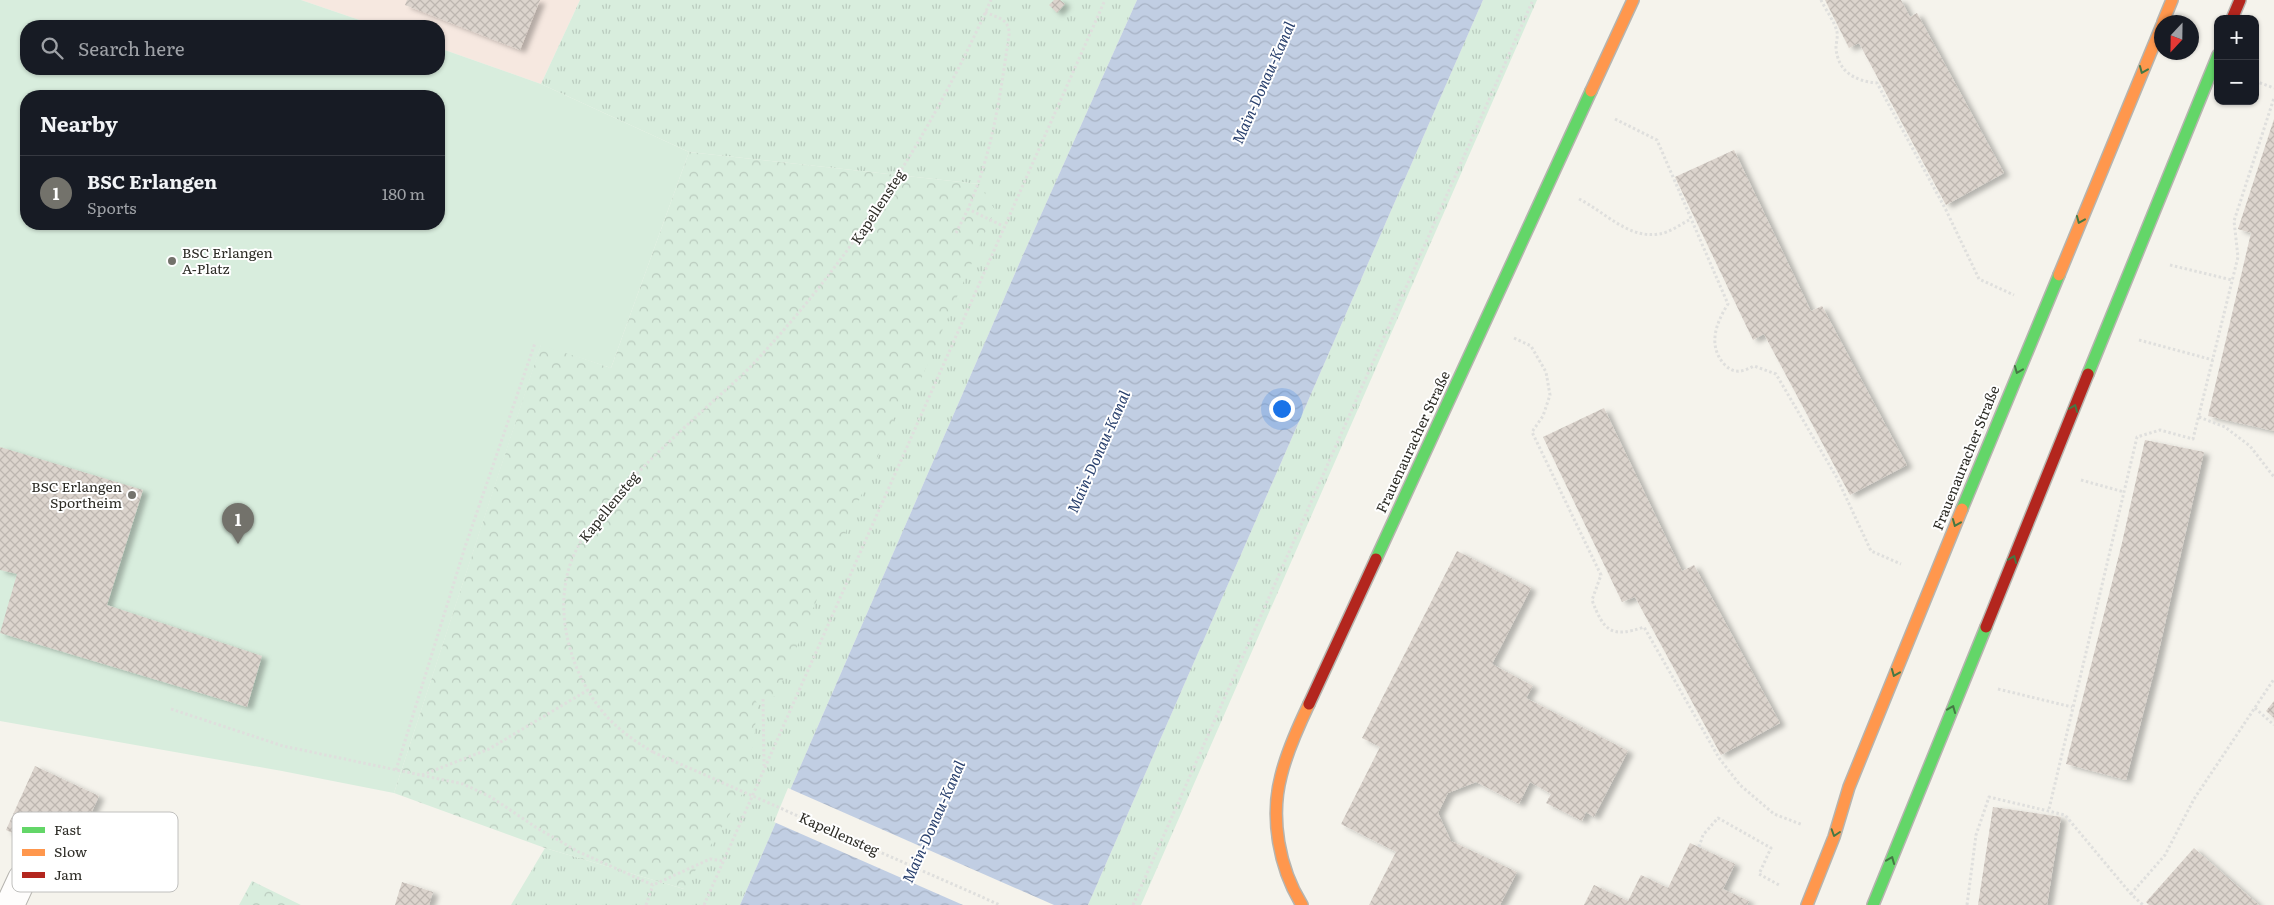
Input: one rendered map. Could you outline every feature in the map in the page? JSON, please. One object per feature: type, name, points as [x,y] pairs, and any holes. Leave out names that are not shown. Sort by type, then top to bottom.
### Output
[{"type":"main road","name":"Frauenauracher Straße","points":[[1302,905],[1296,897],[1287,873],[1277,827],[1278,783],[1296,732],[1633,0]]},
{"type":"main road","name":"Frauenauracher Straße","points":[[2166,15],[2172,0]]},
{"type":"main road","points":[[2234,15],[2240,0]]},
{"type":"main road","name":"Frauenauracher Straße","points":[[1808,902],[1834,837],[1849,787],[2154,43]]},
{"type":"main road","points":[[1872,905],[2216,60]]},
{"type":"street","points":[[10,905],[16,892]]},
{"type":"path","name":"Kapellensteg","points":[[991,0],[914,150],[850,249],[799,313],[752,365],[638,470],[584,535],[572,559],[563,594],[567,635],[577,668],[588,690],[602,711],[621,730],[653,752],[1000,905]]},
{"type":"path","points":[[704,905],[1003,226],[1105,0]]},
{"type":"path","points":[[1133,905],[1533,0]]},
{"type":"path","points":[[1821,0],[1837,32],[1836,47],[1839,63],[1849,75],[1862,82],[1877,83],[1946,210],[1979,279],[2009,292]]},
{"type":"path","points":[[956,233],[976,189],[995,129],[1009,36],[1010,27],[1006,21],[985,12]]},
{"type":"path","points":[[2259,82],[2274,88]]},
{"type":"path","points":[[2048,809],[2137,437],[2160,430],[2193,439],[2238,257],[2234,222],[2274,98]]},
{"type":"path","points":[[1639,130],[1657,140],[1728,304],[1716,327],[1714,343],[1718,357],[1729,369],[1741,372],[1754,366],[1776,374],[1837,478],[1870,551],[1902,564]]},
{"type":"path","points":[[1548,184],[1587,203],[1627,230],[1641,234],[1660,234],[1691,219]]},
{"type":"path","points":[[968,209],[1003,226]]},
{"type":"path","points":[[2137,252],[2167,264],[2232,280]]},
{"type":"path","points":[[1484,324],[1531,346],[1546,372],[1550,395],[1542,416],[1532,432],[1600,575],[1592,600],[1598,616],[1610,630],[1623,634],[1644,627],[1719,758],[1740,786],[1774,814],[1798,823]]},
{"type":"path","points":[[2107,327],[2141,341],[2213,360]]},
{"type":"path","points":[[396,770],[465,547],[535,343]]},
{"type":"path","points":[[2199,418],[2225,426],[2250,446],[2274,477]]},
{"type":"path","points":[[2050,467],[2084,481],[2124,492]]},
{"type":"path","points":[[1966,676],[1999,690],[2072,707]]},
{"type":"path","points":[[2131,894],[2165,855],[2194,799],[2274,679]]},
{"type":"path","points":[[420,775],[489,749],[588,690]]},
{"type":"path","points":[[763,699],[764,769]]},
{"type":"path","points":[[2255,708],[2274,725]]},
{"type":"path","points":[[171,709],[282,746],[463,784],[491,797],[579,852],[653,885]]},
{"type":"path","points":[[1967,905],[1976,835],[1989,797],[2065,814],[2131,894],[2143,905]]},
{"type":"path","points":[[1699,847],[1703,835],[1718,818],[1771,848],[1759,874],[1808,902]]},
{"type":"path","points":[[646,905],[653,885],[710,859],[724,861]]},
{"type":"shaded area","points":[[301,0],[580,0],[541,84],[445,50],[445,20],[359,20]]},
{"type":"green space","points":[[0,0],[301,0],[359,20],[20,20],[20,75],[445,75],[445,50],[541,84],[689,152],[611,368],[541,345],[394,793],[282,771],[0,721]]},
{"type":"green space","points":[[580,0],[1137,0],[1023,255],[740,905],[511,905],[545,848],[684,889],[678,603],[979,184],[689,152],[541,84]]},
{"type":"green space","points":[[1483,0],[1537,0],[1141,905],[1088,905]]},
{"type":"green space","points":[[689,152],[979,184],[995,210],[911,402],[900,404],[776,696],[755,700],[758,704],[747,786],[684,889],[545,848],[394,793],[541,344],[611,368]]},
{"type":"green space","points":[[252,881],[301,905],[239,905]]},
{"type":"water","name":"Main-Donau-Kanal","points":[[1137,0],[1483,0],[1088,905],[740,905],[1023,255]]},
{"type":"pier","points":[[788,788],[1054,905],[963,905],[774,822]]},
{"type":"building","points":[[407,0],[540,0],[520,50],[405,5]]},
{"type":"building","points":[[1054,0],[1060,0],[1065,4],[1057,13],[1049,5]]},
{"type":"building","points":[[1825,0],[1901,0],[1910,17],[1917,13],[2004,173],[1946,205],[1859,43],[1849,48]]},
{"type":"building","points":[[2274,119],[2274,431],[2208,416],[2251,233],[2238,229]]},
{"type":"building","points":[[1734,150],[1811,311],[1822,306],[1907,465],[1850,495],[1764,334],[1753,340],[1675,177]]},
{"type":"building","points":[[1604,408],[1682,571],[1694,565],[1780,723],[1721,755],[1635,597],[1622,602],[1543,437]]},
{"type":"building","points":[[2145,440],[2204,452],[2155,668],[2126,780],[2066,764],[2122,543]]},
{"type":"building","points":[[0,447],[143,490],[107,605],[262,656],[247,707],[0,633],[17,574],[0,570]]},
{"type":"building","points":[[1457,551],[1531,588],[1492,664],[1533,686],[1526,698],[1628,751],[1594,817],[1586,812],[1582,821],[1546,803],[1551,794],[1530,782],[1519,804],[1476,782],[1448,793],[1438,813],[1451,841],[1517,872],[1500,905],[1369,905],[1396,852],[1341,824],[1380,747],[1362,738]]},
{"type":"building","points":[[2274,701],[2274,718],[2266,711]]},
{"type":"building","points":[[35,766],[99,796],[92,812],[14,812]]},
{"type":"building","points":[[1993,807],[2061,817],[2047,905],[1978,905]]},
{"type":"building","points":[[12,817],[12,833],[6,830]]},
{"type":"building","points":[[1690,843],[1735,864],[1723,889],[1749,901],[1747,905],[1584,905],[1594,885],[1628,901],[1641,875],[1668,888]]},
{"type":"building","points":[[2194,848],[2259,905],[2149,905],[2146,902]]},
{"type":"building","points":[[402,882],[433,892],[429,905],[395,905]]},
{"type":"traffic: fast","points":[[2088,374],[2216,60]]},
{"type":"traffic: fast","points":[[1376,559],[1591,91]]},
{"type":"traffic: fast","points":[[1962,509],[2059,275]]},
{"type":"traffic: fast","points":[[1873,905],[1986,627]]},
{"type":"traffic: slow","points":[[1591,91],[1633,0]]},
{"type":"traffic: slow","points":[[2166,15],[2172,0]]},
{"type":"traffic: slow","points":[[2059,275],[2154,44]]},
{"type":"traffic: slow","points":[[1807,905],[1834,837],[1849,787],[1962,509]]},
{"type":"traffic: slow","points":[[1302,905],[1287,875],[1282,859],[1276,809],[1283,767],[1309,704]]},
{"type":"traffic: jam","points":[[2234,15],[2240,0]]},
{"type":"traffic: jam","points":[[1986,627],[2088,374]]},
{"type":"traffic: jam","points":[[1309,704],[1376,559]]},
{"type":"place","name":"BSC Erlangen A-Platz","points":[[172,261]]},
{"type":"place","name":"BSC Erlangen Sportheim","points":[[132,495]]},
{"type":"place","name":"BSC Erlangen","points":[[238,544]]}]
